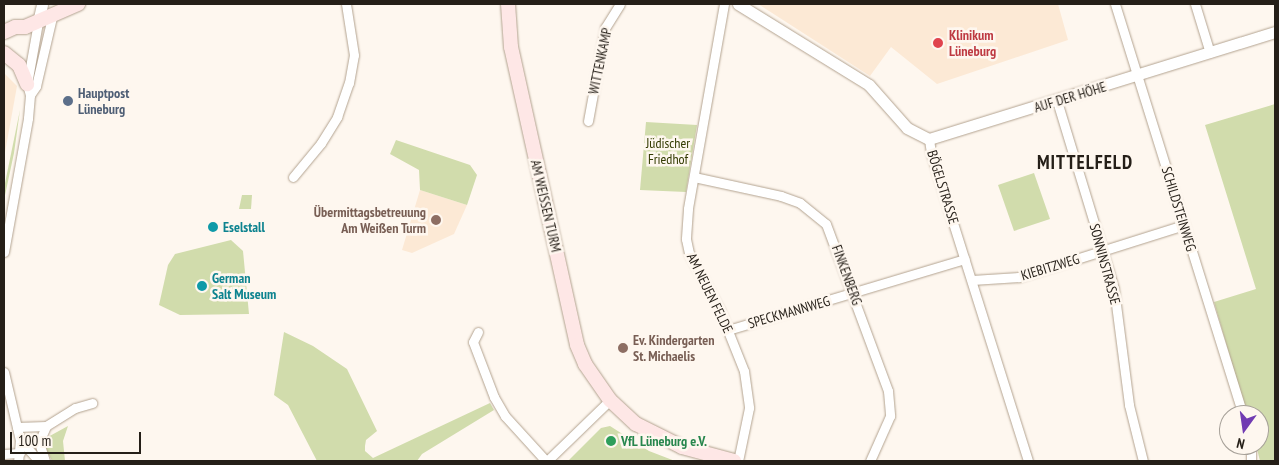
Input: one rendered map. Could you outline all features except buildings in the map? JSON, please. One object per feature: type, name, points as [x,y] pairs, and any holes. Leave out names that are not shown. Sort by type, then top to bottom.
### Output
[{"type":"main road","points":[[9,29],[20,29],[49,10],[78,4]]},
{"type":"main road","name":"AM WEISSEN TURM","points":[[508,4],[511,47],[577,346],[594,379],[610,400],[636,424],[655,436],[736,461]]},
{"type":"main road","points":[[4,53],[19,65],[29,90]]},
{"type":"street","points":[[293,177],[329,130],[349,83],[354,55],[346,4]]},
{"type":"street","name":"WITTENKAMP","points":[[588,121],[605,28],[620,4]]},
{"type":"street","name":"AM NEUEN FELDE","points":[[724,4],[686,225],[689,252],[728,330],[744,371],[749,408],[736,461]]},
{"type":"street","name":"BÖGELSTRASSE","points":[[738,4],[869,86],[907,128],[929,139],[930,153],[972,280],[1028,461]]},
{"type":"street","name":"SCHILDSTEINWEG","points":[[1115,4],[1240,405]]},
{"type":"street","points":[[1195,4],[1210,53]]},
{"type":"street","points":[[4,250],[29,90],[49,10]]},
{"type":"street","points":[[29,90],[36,86],[49,10]]},
{"type":"street","name":"AUF DER HÖHE","points":[[929,139],[1138,76],[1275,32]]},
{"type":"street","name":"SONNINSTRASSE","points":[[1057,100],[1114,289],[1129,405],[1143,461]]},
{"type":"street","name":"FINKENBERG","points":[[694,177],[781,196],[814,213],[826,224],[834,239],[854,293],[890,403],[886,428],[870,461]]},
{"type":"street","name":"KIEBITZWEG","points":[[972,280],[1018,278],[1184,225]]},
{"type":"street","name":"SPECKMANNWEG","points":[[728,330],[964,259]]},
{"type":"street","points":[[478,332],[473,342],[494,398],[505,416],[546,461],[610,400]]},
{"type":"street","points":[[4,372],[6,396],[20,440],[19,457],[4,454]]},
{"type":"street","points":[[17,427],[46,426],[92,402]]},
{"type":"street","points":[[44,461],[39,442],[46,426]]},
{"type":"street","points":[[20,440],[39,461]]},
{"type":"shaded area","name":"Klinikum Lüneburg","points":[[758,4],[1058,4],[1068,40],[937,84],[891,47],[870,76]]},
{"type":"shaded area","points":[[4,73],[17,86],[4,158]]},
{"type":"shaded area","name":"Übermittagsbetreuung Am Weißen Turm","points":[[420,190],[467,205],[454,234],[412,253],[402,250]]},
{"type":"green space","points":[[1275,104],[1275,461],[1260,461],[1258,455],[1269,455],[1269,405],[1244,405],[1214,302],[1256,289],[1205,125]]},
{"type":"green space","points":[[20,110],[14,153],[4,200],[4,188]]},
{"type":"green space","name":"Jüdischer Friedhof","points":[[646,122],[697,125],[686,192],[640,190]]},
{"type":"green space","points":[[396,140],[470,165],[477,175],[467,205],[420,190],[419,170],[390,154]]},
{"type":"green space","points":[[1034,173],[1050,219],[1014,231],[998,185]]},
{"type":"green space","points":[[242,195],[252,195],[251,209],[239,209]]},
{"type":"green space","points":[[231,240],[243,251],[249,314],[180,315],[159,305],[168,265],[175,254]]},
{"type":"green space","points":[[284,332],[313,346],[347,369],[377,431],[366,440],[365,446],[365,451],[373,458],[490,403],[494,410],[422,454],[417,461],[317,461],[288,405],[274,395]]},
{"type":"green space","points":[[68,426],[63,441],[65,461],[52,461],[46,449],[46,438]]},
{"type":"green space","name":"VfL Lüneburg e.V.","points":[[610,426],[649,451],[675,461],[568,461],[601,428]]},
{"type":"place","name":"Klinikum Lüneburg","points":[[938,43]]},
{"type":"place","name":"Hauptpost Lüneburg","points":[[68,101]]},
{"type":"place","name":"Übermittagsbetreuung Am Weißen Turm","points":[[436,220]]},
{"type":"place","name":"Eselstall","points":[[213,227]]},
{"type":"place","name":"German Salt Museum","points":[[202,286]]},
{"type":"place","name":"Ev. Kindergarten St. Michaelis","points":[[623,348]]},
{"type":"place","name":"VfL Lüneburg e.V.","points":[[611,441]]},
{"type":"district","name":"MITTELFELD","points":[[1085,163]]}]
